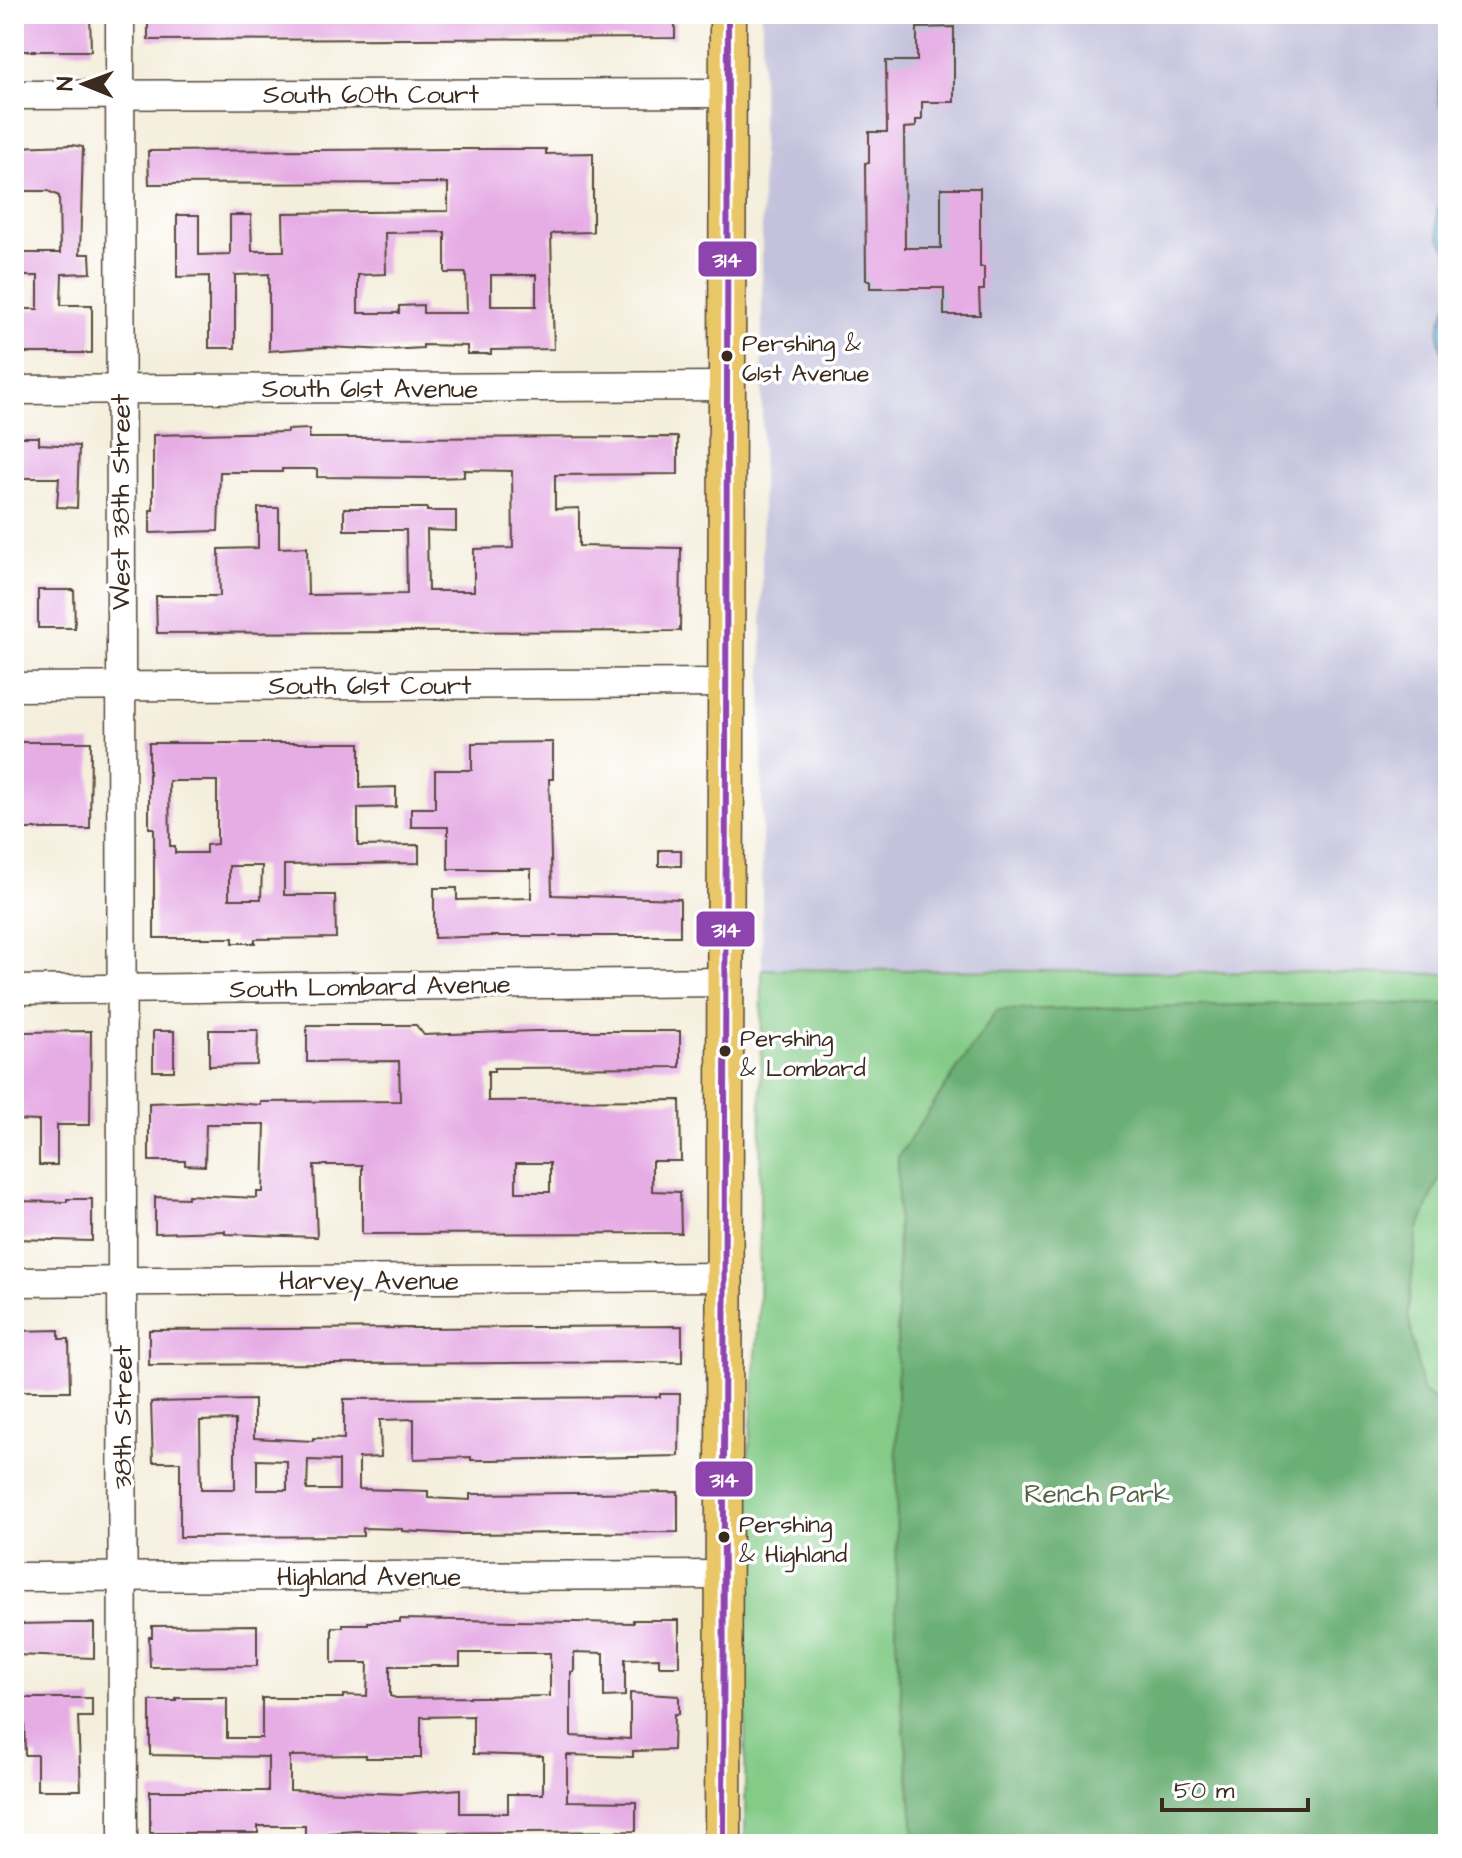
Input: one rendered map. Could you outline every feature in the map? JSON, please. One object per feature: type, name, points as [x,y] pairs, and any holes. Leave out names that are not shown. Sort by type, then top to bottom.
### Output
[{"type":"main road","points":[[723,1844],[728,14]]},
{"type":"street","name":"West 38th Street","points":[[120,14],[121,989]]},
{"type":"street","name":"South 60th Court","points":[[14,95],[728,93]]},
{"type":"street","name":"South 61st Avenue","points":[[14,390],[727,386]]},
{"type":"street","name":"South 61st Court","points":[[14,687],[726,683]]},
{"type":"street","name":"South Lombard Avenue","points":[[14,990],[725,982]]},
{"type":"street","name":"38th Street","points":[[121,989],[123,1844]]},
{"type":"street","name":"Harvey Avenue","points":[[14,1282],[724,1277]]},
{"type":"street","name":"Highland Avenue","points":[[14,1577],[724,1575]]},
{"type":"shaded area","points":[[762,14],[1448,14],[1448,974],[762,969]]},
{"type":"green space","name":"Rench Park","points":[[762,969],[1448,974],[1448,1844],[745,1844],[746,1495],[759,1314]]},
{"type":"green space","name":"Rench Park","points":[[1448,1004],[1448,1166],[1438,1181],[1417,1233],[1408,1313],[1422,1391],[1448,1411],[1448,1844],[915,1844],[896,1642],[898,1157],[997,1010]]},
{"type":"water","points":[[1448,59],[1448,124],[1441,108],[1439,92]]},
{"type":"water","points":[[1448,185],[1448,253],[1437,227],[1437,211]]},
{"type":"water","points":[[1448,304],[1448,367],[1439,336],[1441,320]]},
{"type":"water","points":[[1448,428],[1448,493],[1441,477],[1439,461]]},
{"type":"building","points":[[14,14],[90,14],[91,51],[14,51]]},
{"type":"building","points":[[148,14],[675,14],[675,38],[148,40]]},
{"type":"building","points":[[954,27],[954,102],[922,102],[922,120],[916,120],[916,127],[904,128],[905,248],[941,248],[941,188],[980,188],[980,267],[984,267],[984,290],[979,290],[980,315],[944,315],[944,288],[870,288],[870,280],[866,280],[865,163],[869,163],[869,132],[887,132],[886,61],[917,61],[917,28]]},
{"type":"building","points":[[14,147],[83,147],[80,254],[90,254],[91,273],[62,274],[61,305],[92,305],[92,353],[16,353],[16,309],[38,309],[38,276],[15,276],[15,253],[60,253],[59,196],[48,191],[14,191]]},
{"type":"building","points":[[546,149],[546,154],[593,153],[593,232],[551,235],[554,349],[491,350],[491,354],[467,354],[467,346],[423,345],[423,348],[388,350],[326,347],[269,351],[269,274],[235,275],[235,348],[209,348],[209,276],[177,277],[177,215],[199,215],[199,255],[230,254],[230,215],[251,215],[252,251],[284,251],[283,213],[448,211],[448,183],[149,184],[148,151]],"holes":[[[445,232],[445,273],[466,273],[467,313],[423,313],[423,305],[399,306],[399,313],[358,313],[358,275],[386,274],[385,233]],[[491,275],[536,275],[536,306],[491,306]]]},
{"type":"building","points":[[309,429],[309,438],[678,437],[678,474],[555,475],[555,509],[579,508],[579,546],[681,548],[680,631],[157,633],[156,596],[220,596],[219,549],[258,548],[258,508],[279,508],[279,548],[307,547],[308,595],[407,594],[406,530],[344,530],[344,508],[456,511],[456,531],[427,530],[428,591],[474,591],[474,549],[513,548],[512,471],[464,470],[464,477],[434,478],[317,477],[317,469],[220,472],[218,531],[150,533],[153,435]]},
{"type":"building","points":[[14,437],[39,437],[39,444],[79,446],[77,508],[57,507],[59,478],[14,478]]},
{"type":"building","points":[[38,590],[74,590],[75,628],[38,628]]},
{"type":"building","points":[[14,742],[91,742],[90,829],[14,829]]},
{"type":"building","points":[[553,742],[553,779],[549,779],[552,895],[680,899],[680,936],[434,938],[434,888],[457,888],[457,900],[531,898],[531,869],[448,869],[448,827],[411,827],[411,808],[435,808],[435,770],[472,770],[472,743]]},
{"type":"building","points":[[149,743],[360,743],[360,788],[396,787],[396,807],[358,808],[358,846],[419,845],[419,863],[284,865],[284,895],[335,895],[336,938],[255,939],[255,943],[233,943],[233,938],[154,938],[154,828],[149,828]],"holes":[[[169,781],[217,781],[217,844],[206,845],[206,853],[175,853],[175,846],[170,846]],[[229,866],[262,866],[261,899],[229,899]]]},
{"type":"building","points":[[659,850],[681,850],[681,866],[659,866]]},
{"type":"building","points":[[307,1025],[416,1025],[424,1035],[680,1031],[680,1067],[494,1068],[494,1071],[488,1071],[488,1101],[680,1100],[681,1161],[652,1161],[652,1191],[680,1192],[681,1233],[362,1234],[362,1165],[314,1165],[317,1237],[225,1234],[225,1231],[155,1233],[155,1197],[257,1198],[257,1192],[263,1192],[265,1124],[206,1124],[205,1166],[185,1165],[185,1161],[149,1161],[149,1103],[209,1101],[261,1105],[261,1102],[400,1101],[399,1061],[307,1062]],"holes":[[[516,1163],[550,1163],[550,1192],[516,1192]]]},
{"type":"building","points":[[209,1030],[258,1030],[257,1065],[209,1066]]},
{"type":"building","points":[[91,1031],[90,1125],[57,1125],[57,1165],[39,1165],[39,1121],[14,1120],[14,1037],[25,1037],[25,1032]]},
{"type":"building","points":[[153,1031],[174,1031],[174,1071],[153,1071]]},
{"type":"building","points":[[67,1199],[92,1199],[92,1241],[14,1239],[14,1201],[67,1202]]},
{"type":"building","points":[[682,1326],[682,1362],[149,1365],[149,1330]]},
{"type":"building","points":[[59,1330],[59,1339],[69,1339],[70,1391],[14,1391],[14,1331]]},
{"type":"building","points":[[660,1394],[680,1394],[679,1456],[414,1459],[414,1419],[380,1420],[381,1457],[359,1458],[359,1489],[428,1491],[428,1498],[470,1500],[470,1494],[678,1492],[678,1532],[458,1534],[363,1528],[363,1536],[180,1537],[180,1462],[153,1462],[151,1402],[254,1400],[254,1438],[313,1441],[313,1438],[344,1439],[344,1399],[660,1397]],"holes":[[[235,1420],[235,1489],[201,1489],[200,1421]],[[257,1460],[287,1461],[287,1490],[257,1490]],[[308,1460],[339,1461],[339,1490],[307,1490]]]},
{"type":"building","points":[[400,1619],[633,1623],[633,1620],[679,1620],[679,1666],[659,1666],[659,1658],[625,1659],[625,1696],[604,1697],[604,1653],[574,1652],[571,1736],[630,1739],[630,1693],[679,1696],[679,1714],[674,1714],[673,1750],[633,1751],[633,1757],[567,1755],[567,1801],[636,1802],[636,1831],[356,1831],[305,1838],[305,1826],[258,1826],[258,1833],[150,1833],[150,1791],[268,1791],[268,1757],[150,1755],[150,1701],[227,1698],[227,1738],[262,1738],[262,1698],[367,1696],[368,1663],[332,1663],[332,1627],[400,1622]],"holes":[[[460,1653],[550,1653],[550,1696],[390,1696],[390,1666],[460,1666]],[[473,1716],[473,1754],[543,1756],[543,1794],[508,1794],[508,1813],[460,1813],[460,1789],[402,1794],[290,1790],[290,1756],[421,1758],[421,1717]]]},
{"type":"building","points":[[94,1623],[94,1658],[16,1655],[16,1624]]},
{"type":"building","points":[[257,1625],[257,1666],[150,1667],[149,1637],[152,1637],[152,1626]]},
{"type":"building","points":[[14,1698],[92,1698],[92,1717],[78,1717],[81,1790],[37,1790],[37,1755],[25,1755],[24,1717],[14,1717]]},
{"type":"transit line","name":"314","points":[[723,1844],[728,14]]},
{"type":"place","name":"Pershing & 61st Avenue","points":[[727,356]]},
{"type":"place","name":"Pershing & Lombard","points":[[725,1051]]},
{"type":"place","name":"Pershing & Highland","points":[[724,1537]]}]
